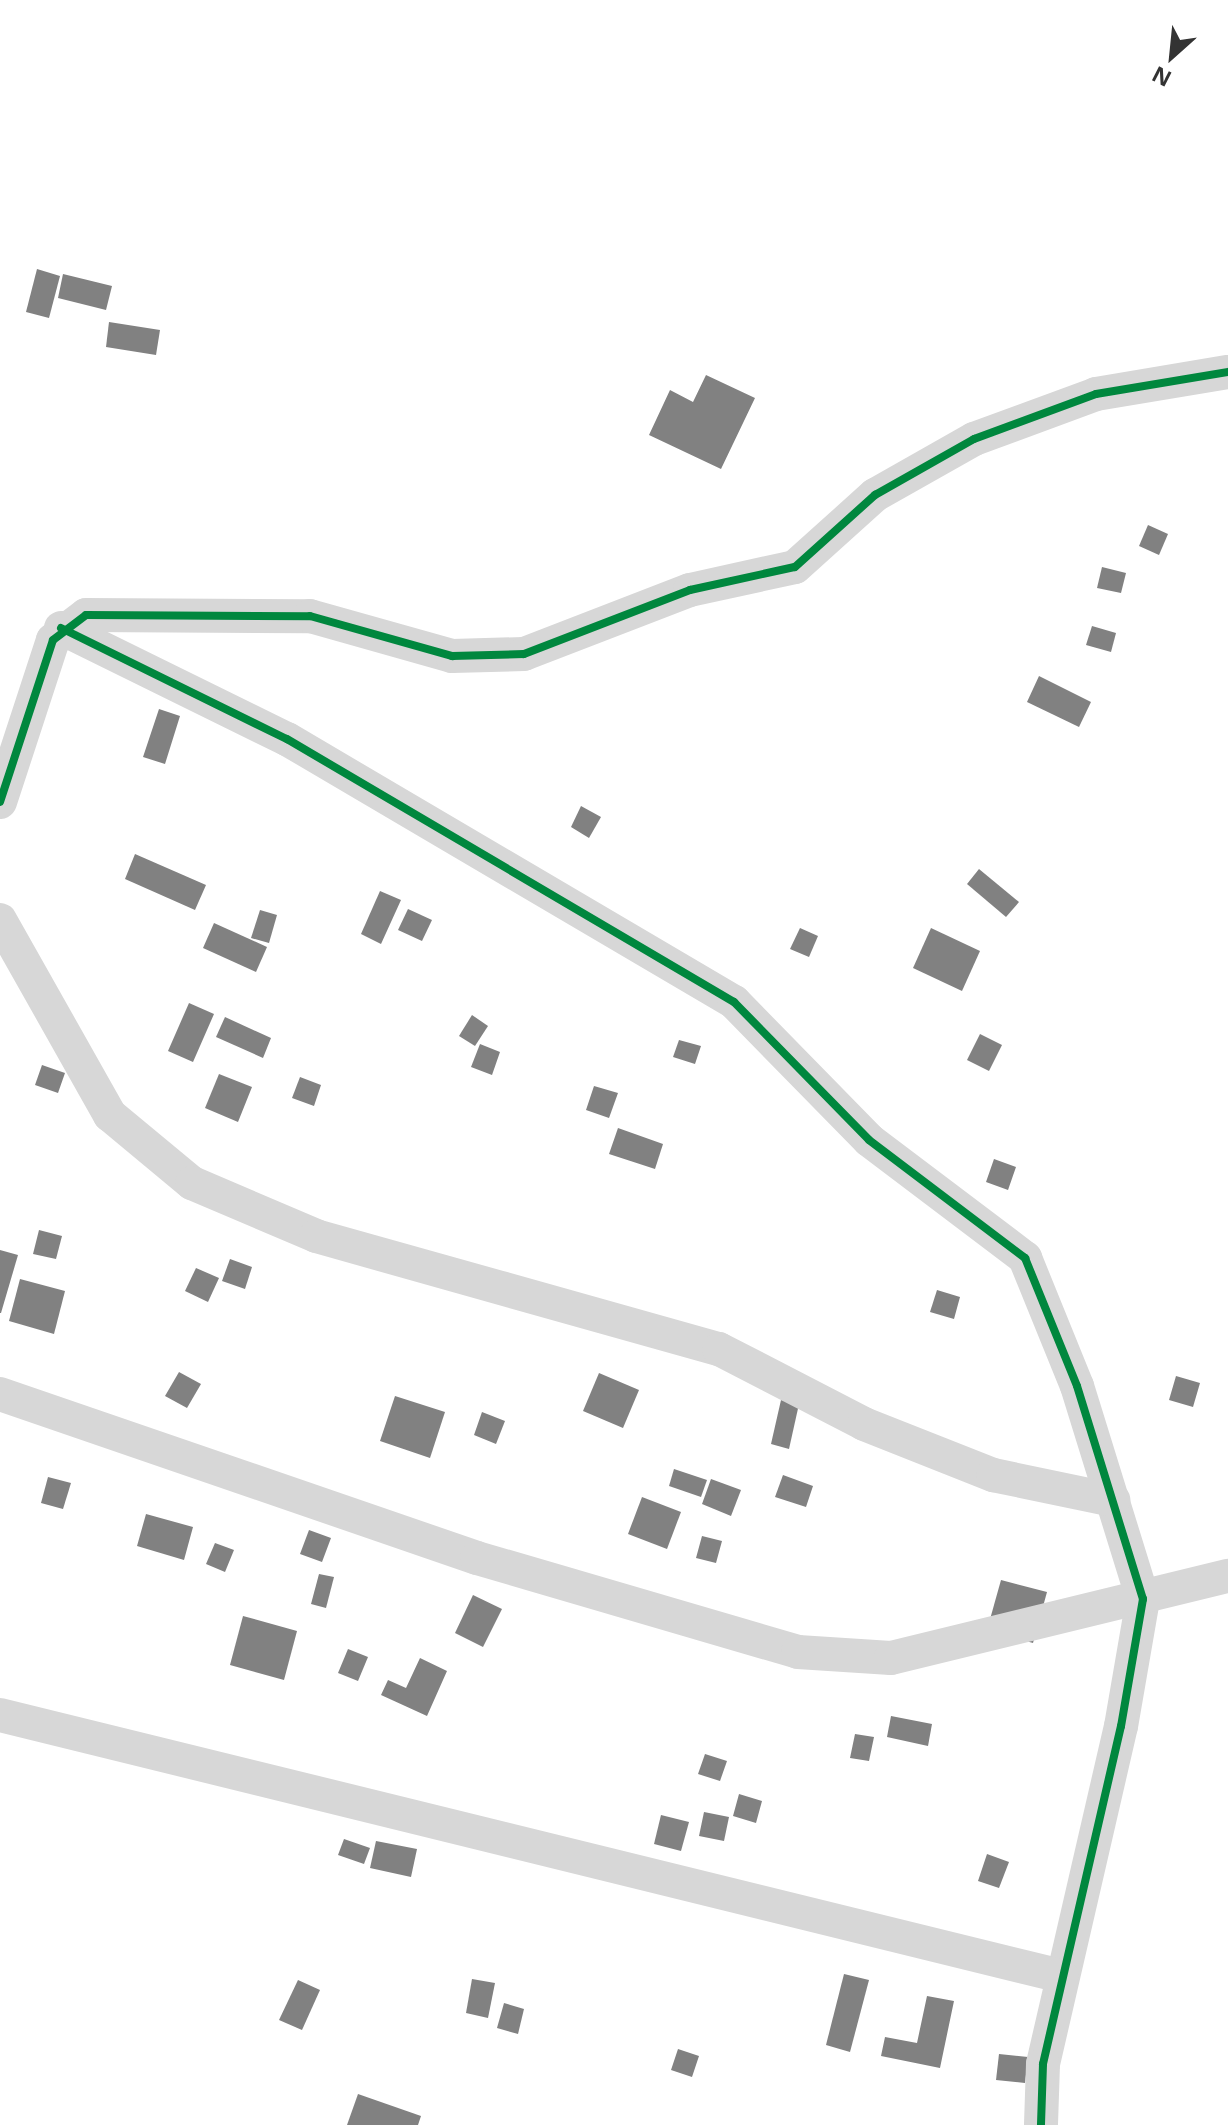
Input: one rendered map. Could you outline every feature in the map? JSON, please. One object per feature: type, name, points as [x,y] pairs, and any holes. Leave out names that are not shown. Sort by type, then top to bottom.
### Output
[{"type":"street","points":[[0,802],[61,628],[86,615],[310,616],[452,656],[524,654],[690,590],[795,567],[875,495],[974,439],[1096,394],[1228,372]]},
{"type":"street","points":[[61,628],[287,739],[754,1016],[869,1140],[1025,1258],[1113,1500],[1143,1599],[1121,1726],[1043,2064],[1041,2125]]},
{"type":"street","points":[[0,920],[110,1115],[192,1183],[316,1236],[719,1349],[864,1424],[993,1475],[1113,1500]]},
{"type":"street","points":[[0,1394],[477,1558],[798,1652],[891,1658],[1228,1576]]},
{"type":"street","points":[[0,1715],[1061,1976]]},
{"type":"building","points":[[37,269],[60,276],[49,318],[26,312]]},
{"type":"building","points":[[63,274],[112,286],[106,310],[58,298]]},
{"type":"building","points":[[109,322],[160,330],[156,355],[106,347]]},
{"type":"building","points":[[706,375],[755,398],[721,469],[649,435],[670,390],[693,402]]},
{"type":"building","points":[[1148,525],[1168,534],[1159,555],[1139,546]]},
{"type":"building","points":[[1102,567],[1126,573],[1121,593],[1097,588]]},
{"type":"building","points":[[1092,626],[1116,633],[1111,652],[1086,645]]},
{"type":"building","points":[[1039,676],[1091,702],[1079,727],[1027,702]]},
{"type":"building","points":[[159,709],[180,716],[165,764],[143,757]]},
{"type":"building","points":[[581,806],[601,817],[589,838],[571,827]]},
{"type":"building","points":[[135,854],[206,885],[195,910],[125,879]]},
{"type":"building","points":[[979,869],[1019,902],[1006,917],[967,884]]},
{"type":"building","points":[[380,891],[401,900],[381,944],[361,934]]},
{"type":"building","points":[[408,909],[432,920],[422,941],[398,930]]},
{"type":"building","points":[[260,910],[277,915],[269,943],[251,938]]},
{"type":"building","points":[[214,923],[267,947],[256,972],[203,948]]},
{"type":"building","points":[[800,928],[818,936],[809,957],[790,949]]},
{"type":"building","points":[[931,928],[980,951],[962,991],[913,968]]},
{"type":"building","points":[[189,1003],[214,1014],[193,1062],[168,1051]]},
{"type":"building","points":[[472,1015],[488,1026],[475,1046],[459,1036]]},
{"type":"building","points":[[225,1017],[271,1038],[263,1058],[216,1037]]},
{"type":"building","points":[[980,1034],[1002,1045],[989,1071],[967,1060]]},
{"type":"building","points":[[679,1040],[701,1046],[695,1064],[673,1057]]},
{"type":"building","points":[[480,1044],[500,1052],[492,1075],[471,1067]]},
{"type":"building","points":[[42,1065],[65,1073],[58,1093],[35,1085]]},
{"type":"building","points":[[219,1074],[252,1087],[238,1122],[205,1108]]},
{"type":"building","points":[[300,1077],[321,1085],[314,1106],[292,1098]]},
{"type":"building","points":[[594,1086],[618,1093],[609,1118],[586,1110]]},
{"type":"building","points":[[618,1128],[663,1144],[655,1169],[609,1154]]},
{"type":"building","points":[[994,1159],[1016,1167],[1008,1190],[986,1182]]},
{"type":"building","points":[[39,1230],[62,1236],[56,1259],[33,1254]]},
{"type":"building","points":[[0,1250],[18,1255],[1,1313],[0,1313]]},
{"type":"building","points":[[230,1259],[252,1267],[245,1289],[222,1281]]},
{"type":"building","points":[[196,1268],[219,1278],[208,1302],[185,1291]]},
{"type":"building","points":[[20,1279],[65,1291],[54,1334],[9,1321]]},
{"type":"building","points":[[937,1290],[960,1297],[954,1319],[930,1312]]},
{"type":"building","points":[[179,1372],[201,1384],[187,1408],[165,1396]]},
{"type":"building","points":[[599,1373],[639,1390],[623,1428],[583,1411]]},
{"type":"building","points":[[1176,1376],[1200,1383],[1193,1407],[1169,1400]]},
{"type":"building","points":[[395,1396],[445,1412],[430,1458],[380,1441]]},
{"type":"building","points":[[781,1400],[799,1404],[789,1449],[771,1444]]},
{"type":"building","points":[[482,1412],[505,1421],[496,1444],[474,1435]]},
{"type":"building","points":[[674,1469],[707,1480],[701,1497],[669,1486]]},
{"type":"building","points":[[783,1475],[813,1486],[806,1507],[775,1497]]},
{"type":"building","points":[[48,1477],[71,1483],[63,1509],[41,1503]]},
{"type":"building","points":[[711,1479],[741,1490],[731,1516],[702,1504]]},
{"type":"building","points":[[642,1497],[681,1512],[667,1549],[628,1534]]},
{"type":"building","points":[[146,1514],[193,1527],[184,1560],[137,1546]]},
{"type":"building","points":[[309,1530],[331,1538],[322,1562],[300,1554]]},
{"type":"building","points":[[702,1536],[722,1541],[716,1563],[696,1558]]},
{"type":"building","points":[[215,1543],[234,1550],[225,1572],[206,1564]]},
{"type":"building","points":[[319,1574],[334,1577],[326,1608],[311,1604]]},
{"type":"building","points":[[1001,1580],[1047,1592],[1033,1643],[987,1630]]},
{"type":"building","points":[[473,1595],[502,1609],[483,1647],[455,1633]]},
{"type":"building","points":[[243,1616],[297,1631],[284,1680],[230,1665]]},
{"type":"building","points":[[348,1649],[368,1657],[358,1681],[338,1673]]},
{"type":"building","points":[[420,1658],[447,1671],[427,1716],[381,1695],[388,1680],[406,1688]]},
{"type":"building","points":[[891,1716],[932,1724],[928,1746],[887,1737]]},
{"type":"building","points":[[855,1734],[874,1737],[869,1761],[850,1758]]},
{"type":"building","points":[[705,1754],[727,1761],[720,1781],[698,1774]]},
{"type":"building","points":[[739,1794],[762,1801],[756,1823],[733,1816]]},
{"type":"building","points":[[704,1812],[729,1817],[724,1841],[699,1836]]},
{"type":"building","points":[[661,1815],[689,1822],[681,1851],[654,1844]]},
{"type":"building","points":[[344,1839],[370,1848],[364,1864],[338,1855]]},
{"type":"building","points":[[376,1841],[417,1849],[411,1877],[370,1868]]},
{"type":"building","points":[[987,1854],[1009,1862],[999,1888],[978,1881]]},
{"type":"building","points":[[844,1974],[869,1980],[850,2052],[826,2045]]},
{"type":"building","points":[[472,1979],[495,1983],[488,2018],[466,2013]]},
{"type":"building","points":[[298,1980],[320,1990],[302,2030],[279,2020]]},
{"type":"building","points":[[927,1996],[954,2001],[940,2068],[881,2056],[885,2037],[917,2043]]},
{"type":"building","points":[[504,2003],[524,2009],[518,2034],[497,2028]]},
{"type":"building","points":[[678,2049],[699,2056],[692,2077],[671,2070]]},
{"type":"building","points":[[999,2054],[1028,2057],[1025,2083],[996,2080]]},
{"type":"building","points":[[358,2094],[421,2116],[418,2125],[347,2125]]},
{"type":"cycle path","points":[[0,802],[53,640],[86,615],[310,616],[452,656],[524,654],[690,590],[795,567],[875,495],[974,439],[1096,394],[1228,372]]},
{"type":"cycle path","points":[[61,628],[287,739],[734,1002],[869,1140],[1025,1258],[1077,1386],[1143,1599],[1121,1726],[1043,2064],[1041,2125]]}]
